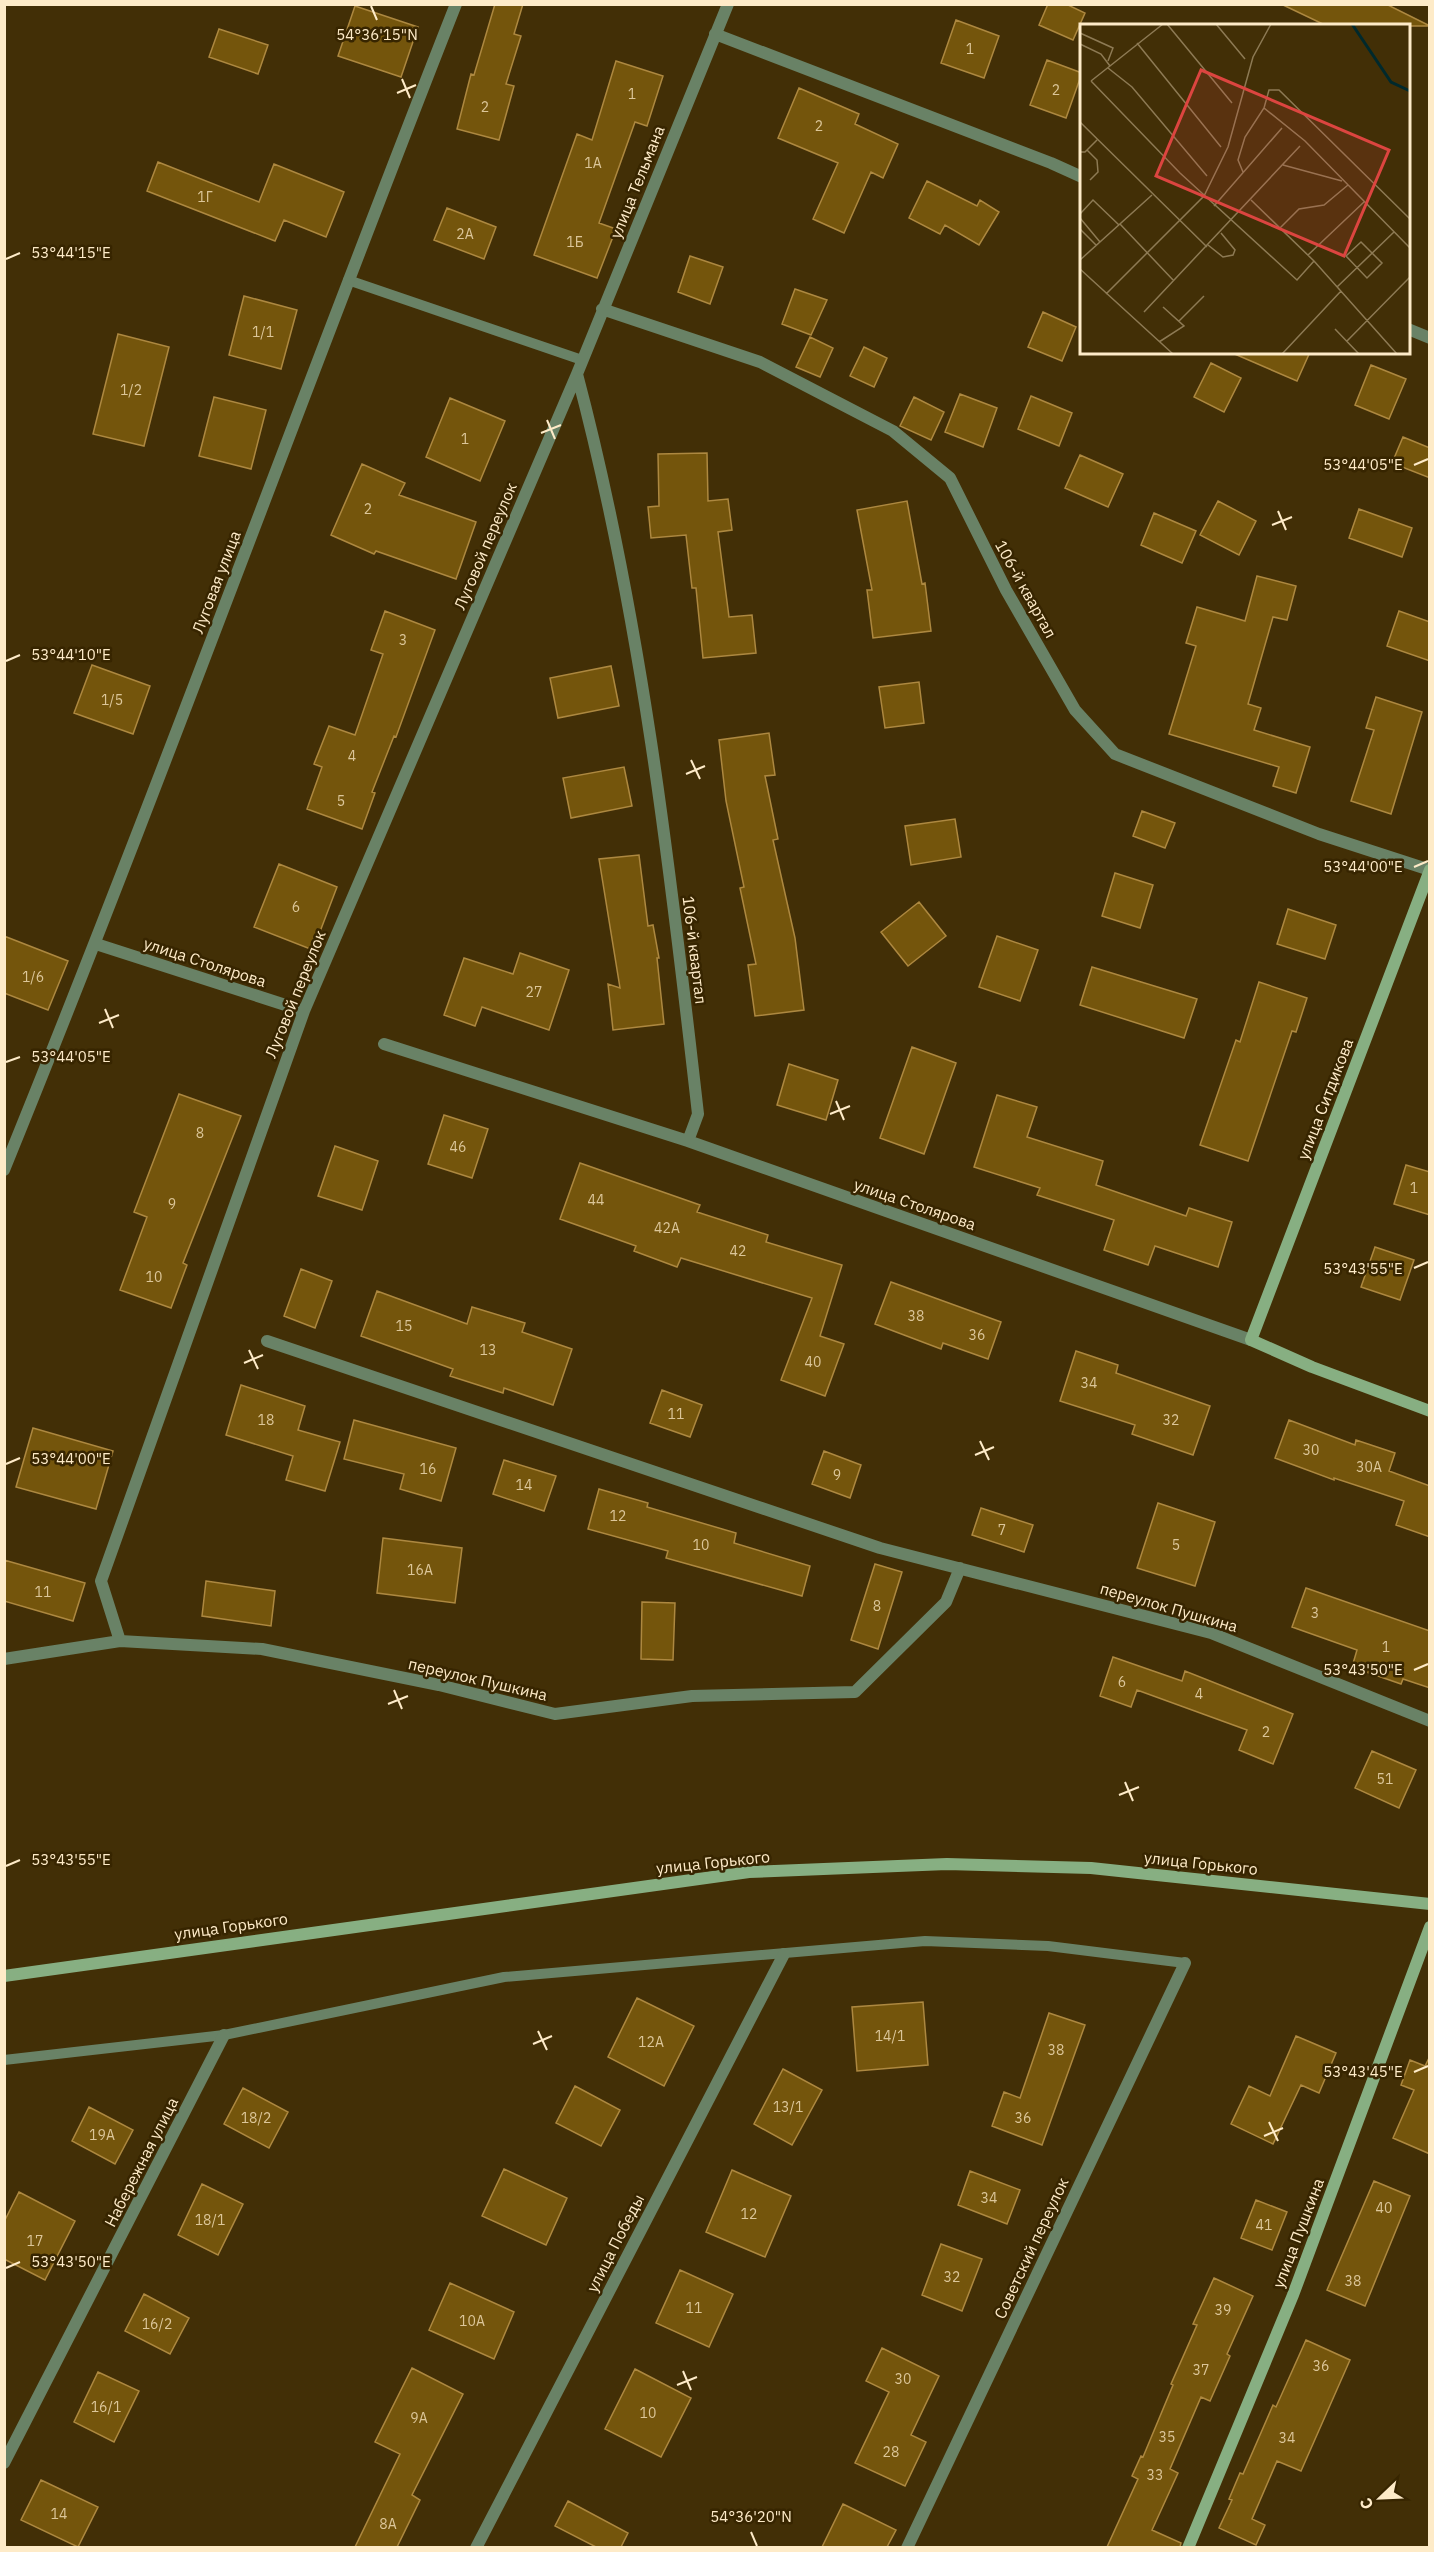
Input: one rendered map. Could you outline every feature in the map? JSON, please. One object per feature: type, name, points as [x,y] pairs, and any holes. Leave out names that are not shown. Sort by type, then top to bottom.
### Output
[{"type":"main road","name":"улица Ситдикова","points":[[1251,1340],[1430,870]]},
{"type":"main road","name":"улица Столярова","points":[[1251,1340],[1312,1367],[1430,1411]]},
{"type":"main road","name":"улица Горького","points":[[4,1976],[749,1872],[946,1864],[1091,1868],[1430,1904]]},
{"type":"main road","name":"улица Пушкина","points":[[1188,2547],[1293,2295],[1430,1927]]},
{"type":"street","name":"Луговая улица","points":[[4,1170],[96,944],[348,280],[456,4]]},
{"type":"street","name":"улица Тельмана","points":[[577,374],[728,4]]},
{"type":"street","points":[[716,34],[1080,176]]},
{"type":"street","name":"106-й квартал","points":[[602,309],[760,362],[893,431],[950,478],[1006,590],[1075,710],[1115,754],[1319,834],[1430,870]]},
{"type":"street","points":[[1410,330],[1430,338]]},
{"type":"street","name":"106-й квартал","points":[[577,374],[600,460],[627,600],[661,812],[698,1114],[688,1142]]},
{"type":"street","name":"Луговой переулок","points":[[120,1641],[101,1581],[304,1011],[577,374]]},
{"type":"street","name":"улица Столярова","points":[[96,944],[304,1011]]},
{"type":"street","name":"улица Столярова","points":[[384,1044],[688,1142],[1251,1340]]},
{"type":"street","name":"переулок Пушкина","points":[[267,1341],[880,1548],[1211,1633],[1430,1720]]},
{"type":"street","name":"переулок Пушкина","points":[[4,1659],[120,1641],[262,1649],[440,1685],[555,1714],[692,1696],[855,1692],[946,1602],[960,1568]]},
{"type":"street","name":"улица Победы","points":[[476,2547],[784,1954]]},
{"type":"street","name":"Советский переулок","points":[[907,2547],[1185,1963]]},
{"type":"street","name":"Набережная улица","points":[[4,2463],[224,2035]]},
{"type":"lane","points":[[348,280],[582,360]]},
{"type":"lane","points":[[4,2060],[224,2035],[504,1977],[925,1941],[1047,1946],[1185,1963]]},
{"type":"building","points":[[495,4],[523,4],[514,34],[521,36],[506,84],[514,86],[499,140],[457,129],[471,74],[474,75]]},
{"type":"building","points":[[1048,4],[1066,4],[1085,13],[1073,40],[1039,25]]},
{"type":"building","points":[[1281,4],[1386,4],[1430,26],[1410,26],[1410,24],[1323,24]]},
{"type":"building","points":[[355,6],[418,27],[401,77],[338,56]]},
{"type":"building","points":[[956,20],[999,36],[984,78],[941,63]]},
{"type":"building","points":[[219,29],[268,45],[258,74],[209,57]]},
{"type":"building","points":[[1047,60],[1080,72],[1080,79],[1066,118],[1030,105]]},
{"type":"building","points":[[616,61],[663,76],[647,126],[635,122],[599,223],[616,229],[597,278],[534,255],[577,134],[592,140]]},
{"type":"building","points":[[799,88],[859,114],[855,124],[898,144],[883,178],[871,172],[844,233],[813,219],[838,163],[778,138]]},
{"type":"building","points":[[158,162],[259,202],[274,164],[344,192],[326,237],[284,220],[275,241],[147,191]]},
{"type":"building","points":[[927,181],[977,206],[980,200],[999,212],[979,245],[945,225],[940,234],[909,218]]},
{"type":"building","points":[[447,208],[496,227],[484,259],[434,240]]},
{"type":"building","points":[[690,256],[723,267],[710,304],[678,292]]},
{"type":"building","points":[[795,289],[827,300],[811,335],[782,324]]},
{"type":"building","points":[[244,296],[297,310],[281,369],[229,355]]},
{"type":"building","points":[[1043,312],[1076,327],[1062,361],[1028,347]]},
{"type":"building","points":[[118,334],[169,347],[144,446],[93,434]]},
{"type":"building","points":[[810,337],[833,348],[820,377],[796,367]]},
{"type":"building","points":[[864,347],[887,358],[874,387],[850,376]]},
{"type":"building","points":[[1235,354],[1309,354],[1297,381]]},
{"type":"building","points":[[1211,363],[1241,378],[1224,412],[1194,397]]},
{"type":"building","points":[[1371,365],[1406,379],[1389,419],[1355,405]]},
{"type":"building","points":[[960,394],[997,408],[983,447],[945,432]]},
{"type":"building","points":[[1031,396],[1072,413],[1059,446],[1018,429]]},
{"type":"building","points":[[214,397],[266,410],[251,469],[199,456]]},
{"type":"building","points":[[914,397],[944,412],[931,440],[900,426]]},
{"type":"building","points":[[450,398],[505,421],[480,481],[426,457]]},
{"type":"building","points":[[1403,437],[1430,448],[1430,478],[1392,463]]},
{"type":"building","points":[[707,453],[708,501],[728,499],[732,530],[718,532],[729,617],[752,615],[756,653],[703,658],[696,588],[692,588],[686,535],[651,538],[648,507],[659,506],[658,454]]},
{"type":"building","points":[[1080,455],[1123,474],[1108,507],[1065,488]]},
{"type":"building","points":[[362,464],[405,483],[399,495],[476,522],[456,579],[376,551],[374,554],[331,535]]},
{"type":"building","points":[[907,501],[922,584],[925,583],[931,631],[873,638],[867,590],[872,590],[857,510]]},
{"type":"building","points":[[1218,501],[1256,521],[1239,555],[1200,535]]},
{"type":"building","points":[[1359,509],[1412,528],[1402,557],[1349,538]]},
{"type":"building","points":[[1154,513],[1196,531],[1182,563],[1141,545]]},
{"type":"building","points":[[1257,576],[1296,586],[1287,620],[1273,617],[1248,704],[1261,708],[1254,730],[1310,747],[1296,793],[1273,786],[1279,767],[1169,734],[1196,646],[1186,643],[1197,607],[1245,621]]},
{"type":"building","points":[[385,611],[435,630],[396,737],[394,736],[372,792],[375,793],[362,829],[307,809],[322,767],[314,764],[329,726],[355,735],[383,654],[371,650]]},
{"type":"building","points":[[1399,611],[1430,622],[1430,661],[1387,646]]},
{"type":"building","points":[[92,665],[150,686],[133,734],[74,713]]},
{"type":"building","points":[[611,666],[619,706],[558,718],[550,678]]},
{"type":"building","points":[[919,682],[924,723],[885,728],[879,687]]},
{"type":"building","points":[[1376,697],[1422,712],[1391,814],[1351,801],[1374,730],[1366,728]]},
{"type":"building","points":[[769,733],[775,775],[765,776],[778,839],[773,840],[795,938],[804,1010],[755,1016],[748,965],[756,964],[740,888],[744,887],[726,801],[719,740]]},
{"type":"building","points":[[624,767],[632,806],[571,818],[563,778]]},
{"type":"building","points":[[1142,811],[1175,823],[1165,848],[1133,836]]},
{"type":"building","points":[[955,819],[961,857],[911,865],[905,826]]},
{"type":"building","points":[[639,855],[648,926],[653,925],[659,958],[657,958],[664,1024],[613,1030],[608,984],[620,988],[599,859]]},
{"type":"building","points":[[279,864],[337,887],[313,950],[254,927]]},
{"type":"building","points":[[1115,873],[1153,885],[1140,928],[1102,916]]},
{"type":"building","points":[[919,902],[946,936],[908,966],[881,932]]},
{"type":"building","points":[[1288,909],[1336,925],[1325,959],[1277,944]]},
{"type":"building","points":[[4,936],[68,961],[48,1010],[4,993]]},
{"type":"building","points":[[997,936],[1038,950],[1020,1001],[979,987]]},
{"type":"building","points":[[520,953],[569,970],[549,1030],[482,1007],[475,1026],[444,1015],[464,958],[513,974]]},
{"type":"building","points":[[1092,967],[1197,999],[1184,1038],[1080,1005]]},
{"type":"building","points":[[1259,982],[1307,998],[1296,1032],[1292,1031],[1248,1161],[1200,1145],[1236,1040],[1240,1042]]},
{"type":"building","points":[[912,1047],[956,1063],[924,1154],[880,1138]]},
{"type":"building","points":[[789,1064],[838,1080],[826,1120],[777,1105]]},
{"type":"building","points":[[179,1094],[241,1116],[183,1263],[187,1265],[171,1308],[120,1290],[147,1217],[134,1212]]},
{"type":"building","points":[[997,1095],[1037,1107],[1027,1137],[1103,1161],[1096,1185],[1186,1216],[1189,1208],[1232,1222],[1218,1267],[1155,1246],[1148,1265],[1104,1250],[1114,1220],[1037,1195],[1040,1188],[974,1167]]},
{"type":"building","points":[[444,1115],[488,1129],[472,1178],[428,1164]]},
{"type":"building","points":[[335,1146],[378,1161],[362,1210],[318,1196]]},
{"type":"building","points":[[580,1163],[700,1205],[697,1212],[768,1235],[766,1242],[842,1265],[820,1336],[844,1344],[825,1396],[781,1380],[812,1298],[681,1258],[677,1267],[634,1251],[636,1246],[560,1219]]},
{"type":"building","points":[[1406,1165],[1430,1172],[1430,1215],[1394,1204]]},
{"type":"building","points":[[1375,1247],[1414,1260],[1400,1300],[1361,1287]]},
{"type":"building","points":[[301,1269],[332,1281],[315,1328],[284,1316]]},
{"type":"building","points":[[891,1282],[1001,1322],[988,1359],[943,1343],[941,1349],[875,1324]]},
{"type":"building","points":[[377,1291],[467,1324],[472,1307],[525,1323],[522,1332],[572,1349],[553,1405],[504,1388],[503,1393],[450,1376],[453,1369],[361,1336]]},
{"type":"building","points":[[1076,1351],[1118,1365],[1116,1373],[1210,1406],[1193,1455],[1132,1434],[1135,1425],[1060,1401]]},
{"type":"building","points":[[241,1385],[305,1406],[298,1430],[340,1442],[325,1491],[286,1480],[293,1456],[226,1435]]},
{"type":"building","points":[[662,1390],[702,1405],[690,1437],[650,1423]]},
{"type":"building","points":[[354,1420],[456,1448],[441,1501],[400,1489],[404,1474],[344,1459]]},
{"type":"building","points":[[1289,1420],[1355,1445],[1356,1440],[1395,1453],[1389,1471],[1430,1486],[1430,1537],[1396,1525],[1404,1501],[1334,1478],[1334,1480],[1275,1458]]},
{"type":"building","points":[[33,1428],[113,1451],[96,1509],[16,1487]]},
{"type":"building","points":[[824,1451],[861,1465],[850,1498],[812,1484]]},
{"type":"building","points":[[504,1460],[556,1476],[544,1511],[493,1494]]},
{"type":"building","points":[[599,1489],[648,1503],[647,1507],[736,1533],[734,1543],[810,1566],[802,1596],[666,1558],[668,1551],[588,1529]]},
{"type":"building","points":[[1158,1503],[1215,1522],[1195,1586],[1137,1568]]},
{"type":"building","points":[[981,1508],[1033,1525],[1024,1552],[972,1535]]},
{"type":"building","points":[[383,1538],[462,1548],[455,1603],[377,1593]]},
{"type":"building","points":[[4,1560],[85,1583],[73,1621],[4,1601]]},
{"type":"building","points":[[875,1564],[902,1572],[878,1649],[851,1640]]},
{"type":"building","points":[[206,1581],[275,1591],[271,1626],[202,1616]]},
{"type":"building","points":[[1306,1588],[1430,1631],[1430,1688],[1403,1679],[1401,1684],[1352,1667],[1357,1650],[1292,1627]]},
{"type":"building","points":[[642,1602],[675,1603],[673,1660],[641,1659]]},
{"type":"building","points":[[1113,1657],[1182,1681],[1185,1671],[1293,1714],[1273,1764],[1239,1750],[1247,1730],[1137,1690],[1131,1707],[1100,1696]]},
{"type":"building","points":[[1372,1751],[1416,1770],[1399,1808],[1355,1788]]},
{"type":"building","points":[[637,1998],[694,2026],[664,2086],[608,2057]]},
{"type":"building","points":[[923,2002],[928,2065],[857,2071],[852,2007]]},
{"type":"building","points":[[1049,2013],[1085,2025],[1042,2145],[992,2126],[1004,2092],[1020,2098]]},
{"type":"building","points":[[1296,2036],[1336,2053],[1319,2093],[1301,2085],[1273,2144],[1231,2124],[1249,2086],[1270,2096]]},
{"type":"building","points":[[1430,2056],[1430,2154],[1393,2138],[1414,2090],[1401,2085],[1410,2060],[1425,2066]]},
{"type":"building","points":[[783,2069],[822,2090],[792,2145],[754,2124]]},
{"type":"building","points":[[575,2086],[620,2110],[601,2146],[556,2123]]},
{"type":"building","points":[[243,2088],[288,2112],[269,2148],[224,2124]]},
{"type":"building","points":[[89,2107],[133,2130],[115,2164],[72,2141]]},
{"type":"building","points":[[504,2169],[567,2198],[546,2245],[482,2216]]},
{"type":"building","points":[[732,2170],[791,2196],[765,2257],[706,2232]]},
{"type":"building","points":[[970,2171],[1020,2190],[1007,2224],[958,2205]]},
{"type":"building","points":[[1374,2181],[1410,2196],[1365,2306],[1327,2290]]},
{"type":"building","points":[[202,2184],[243,2204],[218,2255],[178,2235]]},
{"type":"building","points":[[19,2192],[75,2221],[45,2280],[4,2259],[4,2222]]},
{"type":"building","points":[[1256,2200],[1287,2212],[1272,2250],[1241,2238]]},
{"type":"building","points":[[941,2244],[982,2259],[962,2311],[922,2295]]},
{"type":"building","points":[[680,2270],[733,2294],[709,2347],[656,2323]]},
{"type":"building","points":[[1214,2278],[1253,2296],[1227,2354],[1230,2356],[1210,2401],[1201,2397],[1170,2469],[1178,2473],[1152,2530],[1181,2543],[1180,2547],[1107,2547],[1138,2479],[1132,2476],[1141,2456],[1143,2457],[1173,2385],[1171,2384],[1197,2325],[1193,2324]]},
{"type":"building","points":[[450,2283],[514,2312],[494,2359],[429,2330]]},
{"type":"building","points":[[144,2294],[189,2318],[170,2354],[125,2331]]},
{"type":"building","points":[[1306,2340],[1350,2360],[1301,2471],[1277,2461],[1252,2519],[1265,2525],[1256,2545],[1219,2528],[1232,2500],[1229,2499],[1240,2473],[1243,2474],[1273,2405],[1276,2407]]},
{"type":"building","points":[[882,2348],[939,2376],[911,2435],[926,2442],[905,2486],[855,2463],[889,2392],[866,2381]]},
{"type":"building","points":[[412,2368],[463,2394],[412,2495],[420,2500],[397,2547],[355,2547],[400,2454],[375,2442]]},
{"type":"building","points":[[635,2369],[691,2398],[661,2457],[605,2429]]},
{"type":"building","points":[[98,2372],[139,2391],[114,2442],[74,2422]]},
{"type":"building","points":[[41,2480],[98,2507],[78,2547],[21,2520]]},
{"type":"building","points":[[568,2501],[628,2533],[621,2547],[596,2547],[555,2526]]},
{"type":"building","points":[[843,2504],[896,2530],[887,2547],[822,2547]]}]
